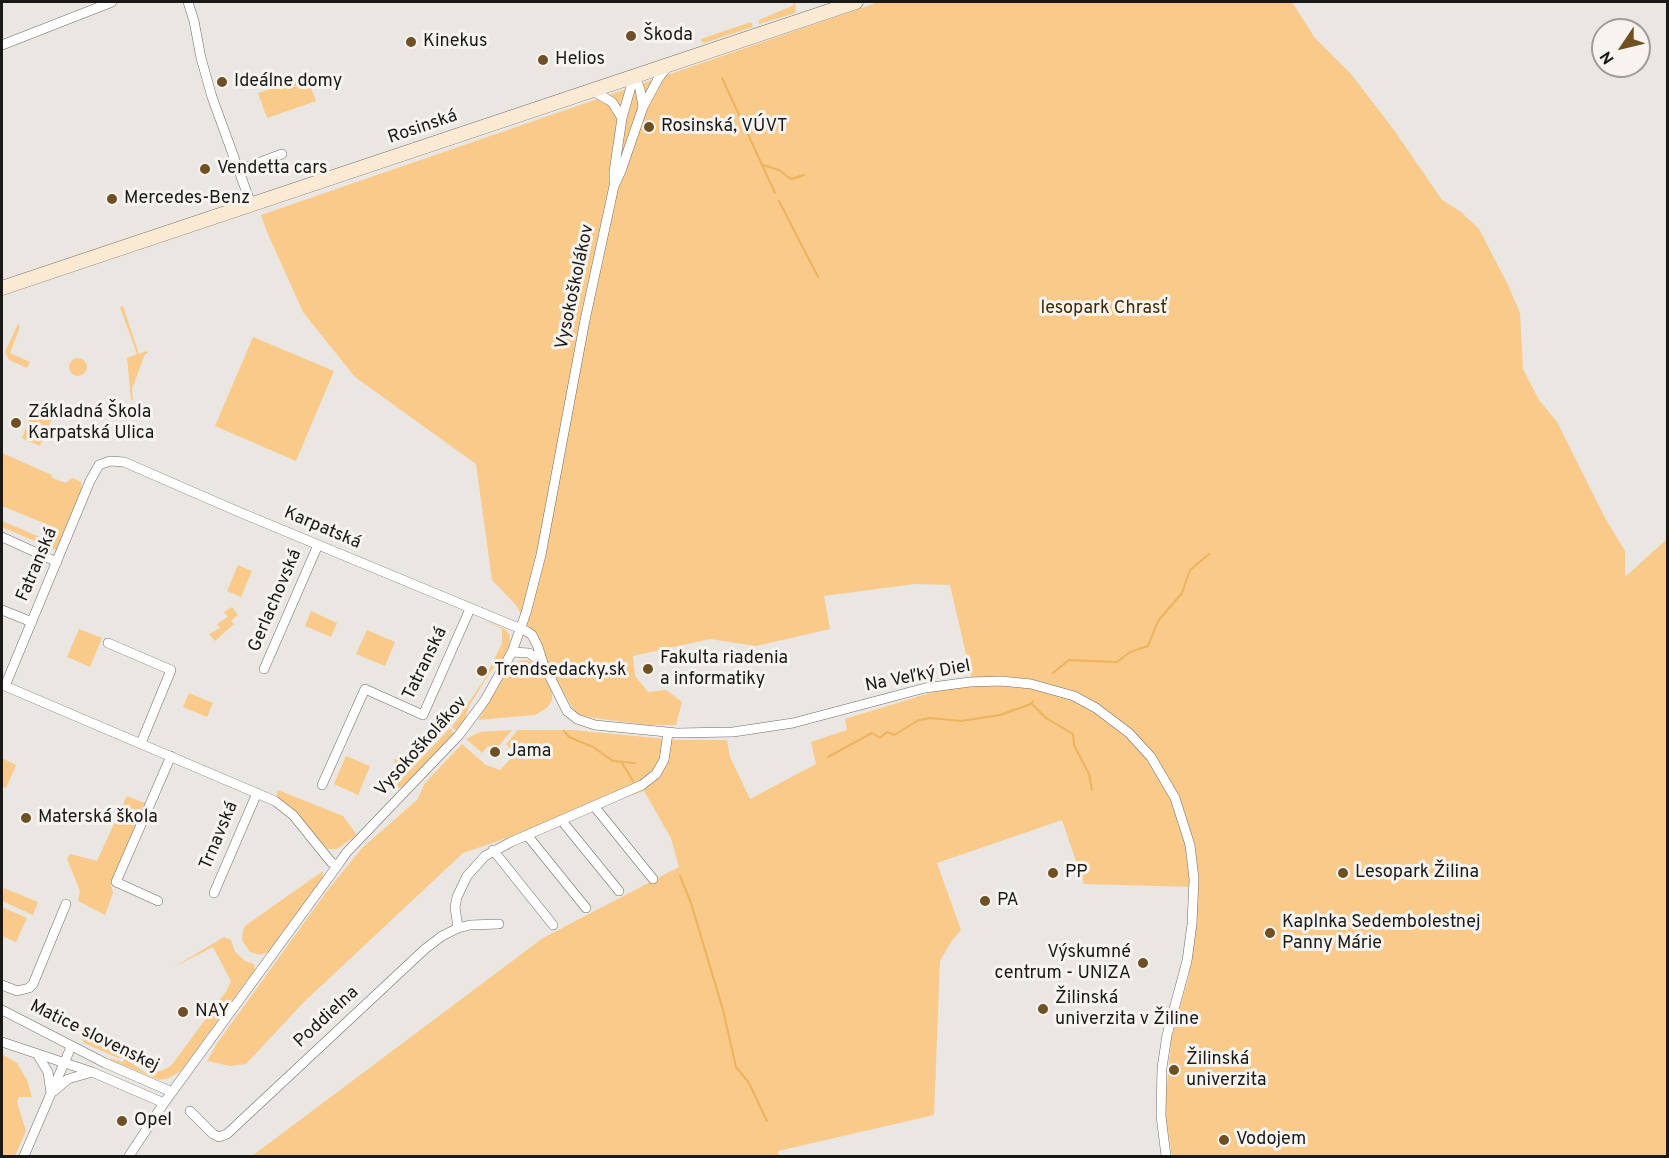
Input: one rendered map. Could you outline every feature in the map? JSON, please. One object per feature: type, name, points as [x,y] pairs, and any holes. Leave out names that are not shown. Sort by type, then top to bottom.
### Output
[{"type":"street","points":[[2,45],[112,2]]},
{"type":"street","points":[[189,2],[206,78],[251,204]]},
{"type":"street","name":"Rosinská","points":[[2,288],[856,2]]},
{"type":"street","name":"Vysokoškolákov","points":[[129,1156],[164,1103],[337,866],[463,730],[485,700],[512,652],[521,629],[541,555],[585,320],[614,186],[643,107],[658,79],[670,64]]},
{"type":"street","points":[[634,76],[640,89],[643,107]]},
{"type":"street","name":"Vysokoškolákov","points":[[614,186],[622,118],[634,76]]},
{"type":"street","points":[[591,90],[612,102],[622,118]]},
{"type":"street","points":[[239,170],[282,154]]},
{"type":"street","name":"Karpatská","points":[[110,461],[124,462],[521,629]]},
{"type":"street","name":"Fatranská","points":[[110,461],[99,465],[95,470],[5,686],[285,807],[331,862],[337,866]]},
{"type":"street","points":[[2,537],[57,562]]},
{"type":"street","name":"Gerlachovská","points":[[264,669],[318,545]]},
{"type":"street","name":"Tatranská","points":[[322,785],[365,688],[423,715],[470,609]]},
{"type":"street","points":[[2,610],[32,622]]},
{"type":"street","name":"Na Veľký Diel","points":[[521,629],[532,635],[563,705],[577,719],[595,725],[668,733],[752,730],[793,723],[925,688],[970,682],[1001,681],[1031,684],[1074,696],[1096,708],[1119,725],[1151,757],[1168,785],[1187,832],[1193,865],[1194,896],[1187,961],[1167,1035],[1162,1068],[1161,1116],[1166,1156]]},
{"type":"street","points":[[108,643],[171,670],[141,743]]},
{"type":"street","points":[[512,652],[529,653],[543,663]]},
{"type":"street","points":[[458,928],[455,906],[461,886],[474,866],[493,850],[642,784],[656,774],[664,760],[668,733]]},
{"type":"street","points":[[158,901],[116,882],[171,756]]},
{"type":"street","name":"Trnavská","points":[[214,893],[257,793]]},
{"type":"street","points":[[594,806],[653,879]]},
{"type":"street","points":[[562,820],[619,891]]},
{"type":"street","points":[[527,835],[586,908]]},
{"type":"street","points":[[493,850],[553,925]]},
{"type":"street","points":[[2,985],[23,991],[33,984],[66,904]]},
{"type":"street","name":"Poddielna","points":[[190,1111],[213,1134],[219,1137],[227,1134],[442,936],[470,925],[499,924]]},
{"type":"street","name":"Matice slovenskej","points":[[2,1010],[71,1047],[172,1092]]},
{"type":"street","name":"Matice slovenskej","points":[[2,1042],[92,1072],[164,1103]]},
{"type":"street","points":[[24,1156],[71,1047]]},
{"type":"street","points":[[37,1054],[48,1072],[51,1095]]},
{"type":"street","points":[[51,1095],[68,1079],[92,1072]]},
{"type":"green space","points":[[793,2],[796,7],[795,13],[759,24],[759,20],[794,5]]},
{"type":"green space","name":"lesopark Chrasť","points":[[879,2],[1292,2],[1315,38],[1351,74],[1394,130],[1442,200],[1461,212],[1479,229],[1520,313],[1523,369],[1539,400],[1557,422],[1604,516],[1625,551],[1625,577],[1667,539],[1667,1156],[1172,1156],[1165,1110],[1171,1040],[1189,975],[1194,887],[1084,884],[1062,820],[937,863],[961,930],[940,961],[934,1115],[778,1151],[779,1156],[252,1156],[543,938],[679,867],[671,838],[644,791],[463,853],[304,1002],[246,1064],[230,1066],[207,1061],[218,1042],[327,891],[362,848],[417,800],[425,783],[462,744],[486,765],[500,770],[515,754],[506,744],[518,730],[572,730],[677,740],[727,740],[730,757],[750,799],[816,764],[811,742],[847,730],[845,719],[972,680],[950,585],[915,584],[824,596],[830,629],[756,646],[710,639],[633,656],[635,676],[648,692],[666,690],[682,702],[676,725],[647,725],[576,714],[516,605],[492,580],[476,464],[355,377],[303,312],[261,215]]},
{"type":"green space","points":[[751,22],[753,27],[704,43],[701,41],[701,39]]},
{"type":"green space","points":[[307,77],[316,101],[267,118],[258,93]]},
{"type":"green space","points":[[123,306],[139,354],[147,351],[148,353],[145,354],[132,389],[133,401],[127,358],[137,354],[120,307]]},
{"type":"green space","points":[[18,324],[20,327],[10,353],[30,362],[27,368],[9,360],[5,352]]},
{"type":"green space","points":[[253,337],[334,371],[296,461],[215,426]]},
{"type":"green space","points":[[74,358],[82,358],[87,363],[85,374],[74,376],[69,371],[69,363]]},
{"type":"green space","points":[[35,406],[54,414],[40,446],[22,438]]},
{"type":"green space","points":[[2,453],[65,483],[73,478],[81,482],[82,491],[56,550],[2,527],[2,521],[54,543],[59,531],[2,506]]},
{"type":"green space","points":[[238,565],[252,571],[241,597],[227,591]]},
{"type":"green space","points":[[232,607],[238,615],[231,621],[234,624],[215,641],[209,634],[220,628],[217,624],[228,617],[224,612]]},
{"type":"green space","points":[[311,611],[337,623],[331,637],[305,626]]},
{"type":"green space","points":[[482,619],[505,629],[510,636],[509,646],[469,706],[464,722],[456,731],[452,727],[484,680],[502,644],[502,629]]},
{"type":"green space","points":[[79,629],[102,638],[90,667],[67,657]]},
{"type":"green space","points":[[367,630],[395,642],[385,666],[356,654]]},
{"type":"green space","points":[[528,660],[539,666],[552,691],[552,700],[547,708],[535,715],[478,720],[509,669],[519,661]]},
{"type":"green space","points":[[189,693],[213,703],[207,717],[183,707]]},
{"type":"green space","points":[[450,728],[455,734],[412,780],[399,788],[396,785]]},
{"type":"green space","points":[[512,730],[497,748],[488,746],[482,753],[466,739],[480,732]]},
{"type":"green space","points":[[420,734],[433,743],[393,786],[395,759],[407,764]]},
{"type":"green space","points":[[346,756],[370,766],[358,795],[334,784]]},
{"type":"green space","points":[[2,758],[16,765],[6,788],[2,786]]},
{"type":"green space","points":[[278,790],[343,816],[357,835],[337,849],[328,849],[276,798]]},
{"type":"green space","points":[[127,796],[147,804],[111,885],[113,893],[105,915],[78,901],[80,891],[67,859],[70,854],[97,861]]},
{"type":"green space","points":[[323,871],[322,879],[271,951],[260,955],[250,952],[242,940],[245,926]]},
{"type":"green space","points":[[4,888],[38,902],[33,915],[2,901]]},
{"type":"green space","points":[[2,907],[27,918],[16,942],[2,936]]},
{"type":"green space","points":[[224,937],[231,940],[235,952],[245,961],[254,964],[255,969],[181,1071],[169,1078],[159,1080],[109,1059],[122,1062],[129,1055],[127,1060],[146,1073],[161,1071],[171,1066],[227,990],[231,981],[213,947],[174,967]]},
{"type":"green space","points":[[85,1024],[89,1025],[86,1030],[121,1056],[124,1051],[125,1055],[118,1058],[84,1043],[79,1029]]},
{"type":"green space","points":[[2,1054],[17,1063],[27,1080],[32,1097],[19,1097],[17,1102],[26,1131],[15,1156],[2,1156]]},
{"type":"waterway","points":[[722,78],[775,193]]},
{"type":"waterway","points":[[763,165],[779,170],[791,179],[804,175]]},
{"type":"waterway","points":[[779,201],[818,277]]},
{"type":"waterway","points":[[1053,673],[1069,660],[1117,662],[1130,652],[1148,646],[1158,621],[1182,593],[1190,570],[1209,554]]},
{"type":"waterway","points":[[828,757],[872,733],[880,738],[887,732],[894,735],[919,720],[930,718],[961,721],[1000,715],[1031,704],[1033,701]]},
{"type":"waterway","points":[[1032,704],[1046,718],[1073,734],[1074,745],[1089,774],[1092,790]]},
{"type":"waterway","points":[[564,731],[569,737],[593,747],[613,761],[635,763]]},
{"type":"waterway","points":[[622,763],[633,781]]},
{"type":"waterway","points":[[680,876],[691,903],[723,1010],[736,1067],[749,1083],[767,1121]]},
{"type":"place","name":"Škoda","points":[[631,36]]},
{"type":"place","name":"Kinekus","points":[[411,42]]},
{"type":"place","name":"Helios","points":[[543,60]]},
{"type":"place","name":"Ideálne domy","points":[[222,82]]},
{"type":"place","name":"Rosinská, VÚVT","points":[[649,127]]},
{"type":"place","name":"Vendetta cars","points":[[205,169]]},
{"type":"place","name":"Mercedes-Benz","points":[[112,199]]},
{"type":"place","name":"Základná Škola Karpatská Ulica","points":[[16,423]]},
{"type":"place","name":"Fakulta riadenia a informatiky","points":[[648,669]]},
{"type":"place","name":"Trendsedacky.sk","points":[[482,671]]},
{"type":"place","name":"Jama","points":[[495,752]]},
{"type":"place","name":"Materská škola","points":[[26,818]]},
{"type":"place","name":"PP","points":[[1053,873]]},
{"type":"place","name":"Lesopark Žilina","points":[[1343,873]]},
{"type":"place","name":"PA","points":[[985,901]]},
{"type":"place","name":"Kaplnka Sedembolestnej Panny Márie","points":[[1270,933]]},
{"type":"place","name":"Výskumné centrum - UNIZA","points":[[1143,963]]},
{"type":"place","name":"Žilinská univerzita v Žiline","points":[[1043,1009]]},
{"type":"place","name":"NAY","points":[[183,1012]]},
{"type":"place","name":"Žilinská univerzita","points":[[1174,1070]]},
{"type":"place","name":"Opel","points":[[122,1121]]},
{"type":"place","name":"Vodojem","points":[[1224,1140]]}]
